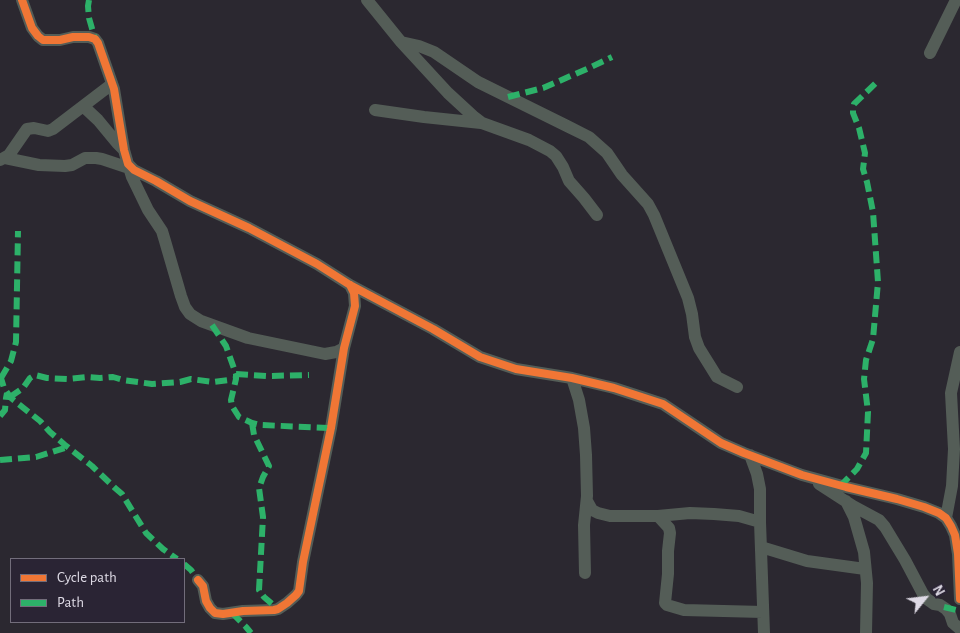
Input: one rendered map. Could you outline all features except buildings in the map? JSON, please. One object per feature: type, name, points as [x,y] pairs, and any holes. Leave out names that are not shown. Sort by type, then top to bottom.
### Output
[{"type":"street","points":[[22,0],[32,28],[43,40],[89,37],[98,43],[114,89],[120,116],[124,150],[132,177],[148,210],[162,231],[181,296],[190,314],[201,321],[248,338],[325,354],[339,354]]},
{"type":"street","points":[[367,0],[400,42],[466,111],[482,123]]},
{"type":"street","points":[[930,53],[956,0]]},
{"type":"street","points":[[400,42],[419,46],[434,52],[478,82],[589,137],[607,153],[622,175],[648,204],[654,215],[688,298],[695,337],[699,348],[717,377],[737,387]]},
{"type":"street","points":[[2,159],[9,155],[27,129],[34,128],[48,131],[53,129],[112,84]]},
{"type":"street","points":[[83,106],[124,150]]},
{"type":"street","points":[[375,110],[482,123],[529,140],[556,156],[569,181],[597,215]]},
{"type":"street","points":[[2,159],[39,165],[65,166],[72,165],[85,158],[96,158],[129,166],[190,201],[249,228],[317,264],[350,285],[433,329],[480,357],[516,369],[572,378],[614,388],[663,404],[721,443],[750,456],[846,487],[924,506],[946,518],[951,526],[958,554],[960,599]]},
{"type":"street","points":[[198,580],[203,586],[206,601],[210,608],[215,612],[223,614],[274,610],[280,608],[299,591],[303,562],[331,428],[339,354],[355,306],[354,293],[350,285]]},
{"type":"street","points":[[946,518],[952,486],[954,449],[951,393],[960,352]]},
{"type":"street","points":[[572,378],[579,400],[586,455],[585,573]]},
{"type":"street","points":[[750,456],[758,474],[760,489],[764,633]]},
{"type":"street","points":[[802,474],[880,520],[922,594],[934,604],[940,605],[946,610],[954,624],[960,629]]},
{"type":"street","points":[[587,501],[592,510],[610,516],[658,516],[690,513],[739,516],[760,522]]},
{"type":"street","points":[[846,501],[857,524],[864,552],[867,607],[866,633]]},
{"type":"street","points":[[658,516],[669,528],[670,533],[665,602],[667,605],[684,610],[763,612]]},
{"type":"street","points":[[761,547],[807,561],[866,569]]},
{"type":"marked path","points":[[89,0],[89,18],[95,39]]},
{"type":"marked path","points":[[508,97],[543,88],[612,57]]},
{"type":"marked path","points":[[840,486],[857,469],[866,453],[868,412],[864,379],[866,360],[873,339],[878,282],[873,212],[863,169],[865,153],[853,108],[854,104],[879,80]]},
{"type":"marked path","points":[[1,378],[11,361],[16,342],[18,231]]},
{"type":"marked path","points":[[212,325],[226,346],[236,374],[231,400],[232,406],[239,417],[260,425],[331,428]]},
{"type":"marked path","points":[[236,374],[267,376],[309,375]]},
{"type":"marked path","points":[[0,375],[4,388],[11,398],[40,421],[50,432],[92,466],[122,494],[146,533],[176,558]]},
{"type":"marked path","points":[[10,397],[23,388],[30,378],[35,375],[67,379],[113,377],[152,384],[180,382],[191,379],[213,382],[236,379]]},
{"type":"marked path","points":[[0,416],[5,410],[7,393]]},
{"type":"marked path","points":[[252,423],[254,435],[269,466],[259,488],[263,517],[259,590],[278,609]]},
{"type":"marked path","points":[[0,460],[36,457],[68,447]]},
{"type":"marked path","points":[[185,565],[198,580]]},
{"type":"marked path","points":[[944,607],[960,611]]},
{"type":"marked path","points":[[232,613],[251,633]]},
{"type":"cycle path","points":[[22,0],[32,28],[43,40],[89,37],[95,39],[98,43],[114,89],[124,150],[128,164],[134,170],[190,201],[249,228],[317,264],[350,285],[433,329],[480,357],[516,369],[572,378],[614,388],[663,404],[721,443],[744,453],[802,475],[897,499],[939,513],[946,518],[955,535],[958,554],[960,599]]},
{"type":"cycle path","points":[[198,580],[203,586],[206,601],[210,608],[215,613],[223,614],[278,609],[299,591],[303,562],[331,428],[344,348],[355,306],[354,293],[350,285]]}]
